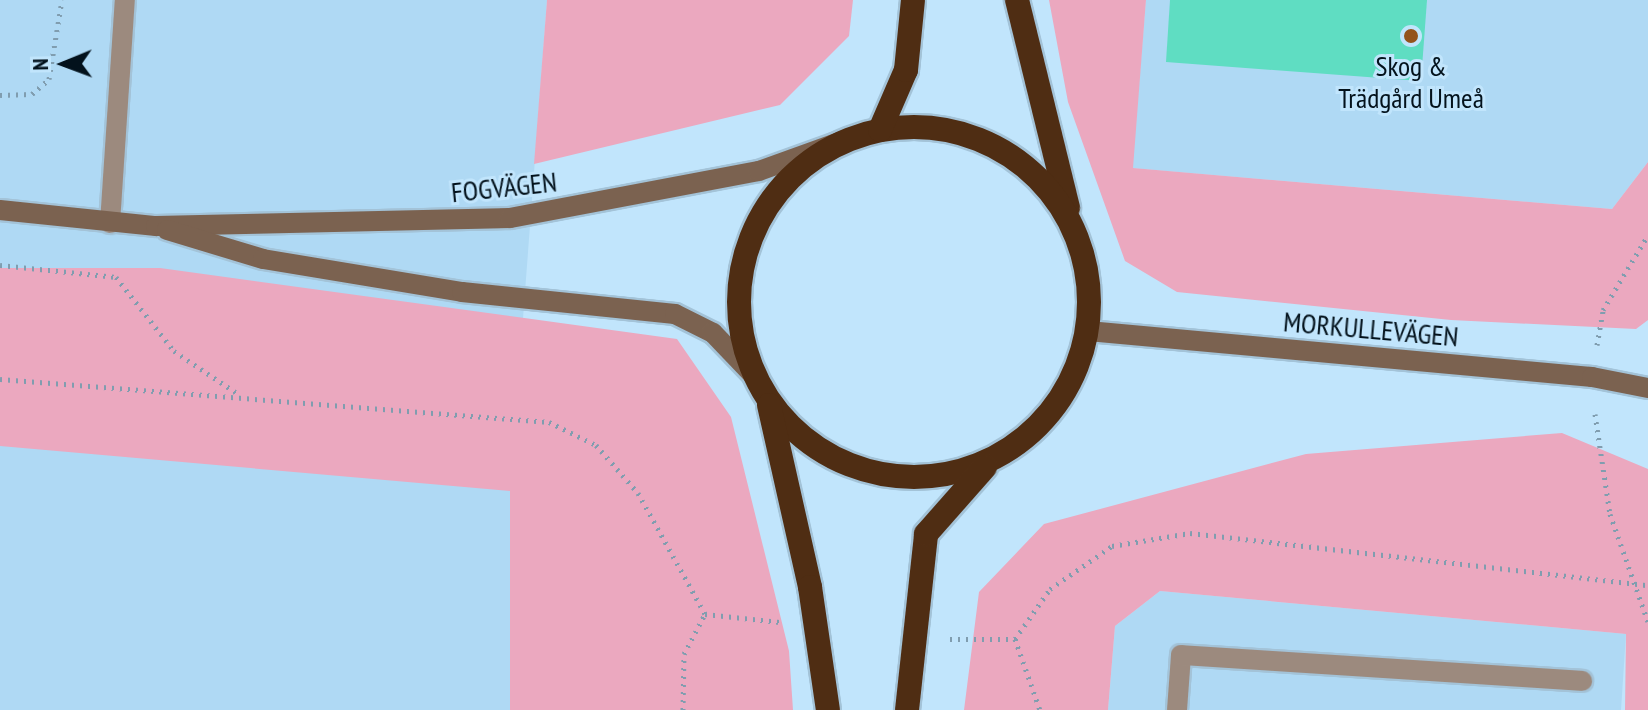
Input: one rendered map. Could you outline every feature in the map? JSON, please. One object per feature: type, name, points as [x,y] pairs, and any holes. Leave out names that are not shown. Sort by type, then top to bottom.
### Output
[{"type":"highway","points":[[880,130],[906,70],[913,0]]},
{"type":"highway","points":[[907,710],[926,534],[993,460],[1052,411],[1079,363],[1088,331],[1088,277],[1072,226],[1017,0]]},
{"type":"highway","points":[[993,460],[945,475],[869,472],[802,437],[768,399],[755,377],[739,294],[753,233],[791,177],[848,139],[880,130],[945,129],[1007,153],[1056,197],[1072,226]]},
{"type":"highway","points":[[768,399],[810,587],[828,710]]},
{"type":"street","name":"FOGVÄGEN","points":[[0,210],[156,226],[510,218],[759,171],[848,139]]},
{"type":"street","name":"FOGVÄGEN","points":[[156,226],[279,262],[462,292],[675,314],[713,333],[755,377]]},
{"type":"street","name":"MORKULLEVÄGEN","points":[[1088,331],[1592,377],[1648,388]]},
{"type":"lane","points":[[110,223],[125,0]]},
{"type":"lane","points":[[1177,710],[1181,655],[1582,681]]},
{"type":"path","points":[[0,95],[32,94],[49,79],[62,0]]},
{"type":"path","points":[[1648,235],[1603,310],[1592,377],[1598,463],[1648,622]]},
{"type":"path","points":[[0,265],[116,277],[174,351],[238,395]]},
{"type":"path","points":[[0,379],[238,395],[549,422],[596,445],[638,493],[705,614]]},
{"type":"path","points":[[1040,710],[1015,639],[1027,614],[1079,566],[1112,546],[1148,537],[1190,533],[1648,585]]},
{"type":"path","points":[[705,614],[781,622]]},
{"type":"path","points":[[683,710],[684,654],[705,614]]},
{"type":"path","points":[[947,639],[1015,639]]},
{"type":"shaded area","points":[[0,0],[547,0],[510,491],[510,710],[0,710]]},
{"type":"shaded area","points":[[547,0],[853,0],[849,36],[780,105],[534,164]]},
{"type":"shaded area","points":[[1049,0],[1146,0],[1133,168],[1612,209],[1648,162],[1648,320],[1636,329],[1451,320],[1177,292],[1125,261],[1068,102]]},
{"type":"shaded area","points":[[1146,0],[1648,0],[1648,162],[1612,209],[1132,168]]},
{"type":"shaded area","points":[[0,268],[160,268],[677,339],[731,417],[789,651],[793,710],[510,710],[510,491],[0,446]]},
{"type":"shaded area","points":[[1562,433],[1648,469],[1648,710],[1625,710],[1626,634],[1160,591],[1115,626],[1108,710],[964,710],[979,592],[1044,524],[1306,454]]},
{"type":"shaded area","points":[[1160,591],[1626,634],[1621,710],[1108,710],[1115,626]]},
{"type":"building","points":[[1170,0],[1427,0],[1421,81],[1166,62]]},
{"type":"place","name":"Skog & Trädgård Umeå","points":[[1411,36]]}]
